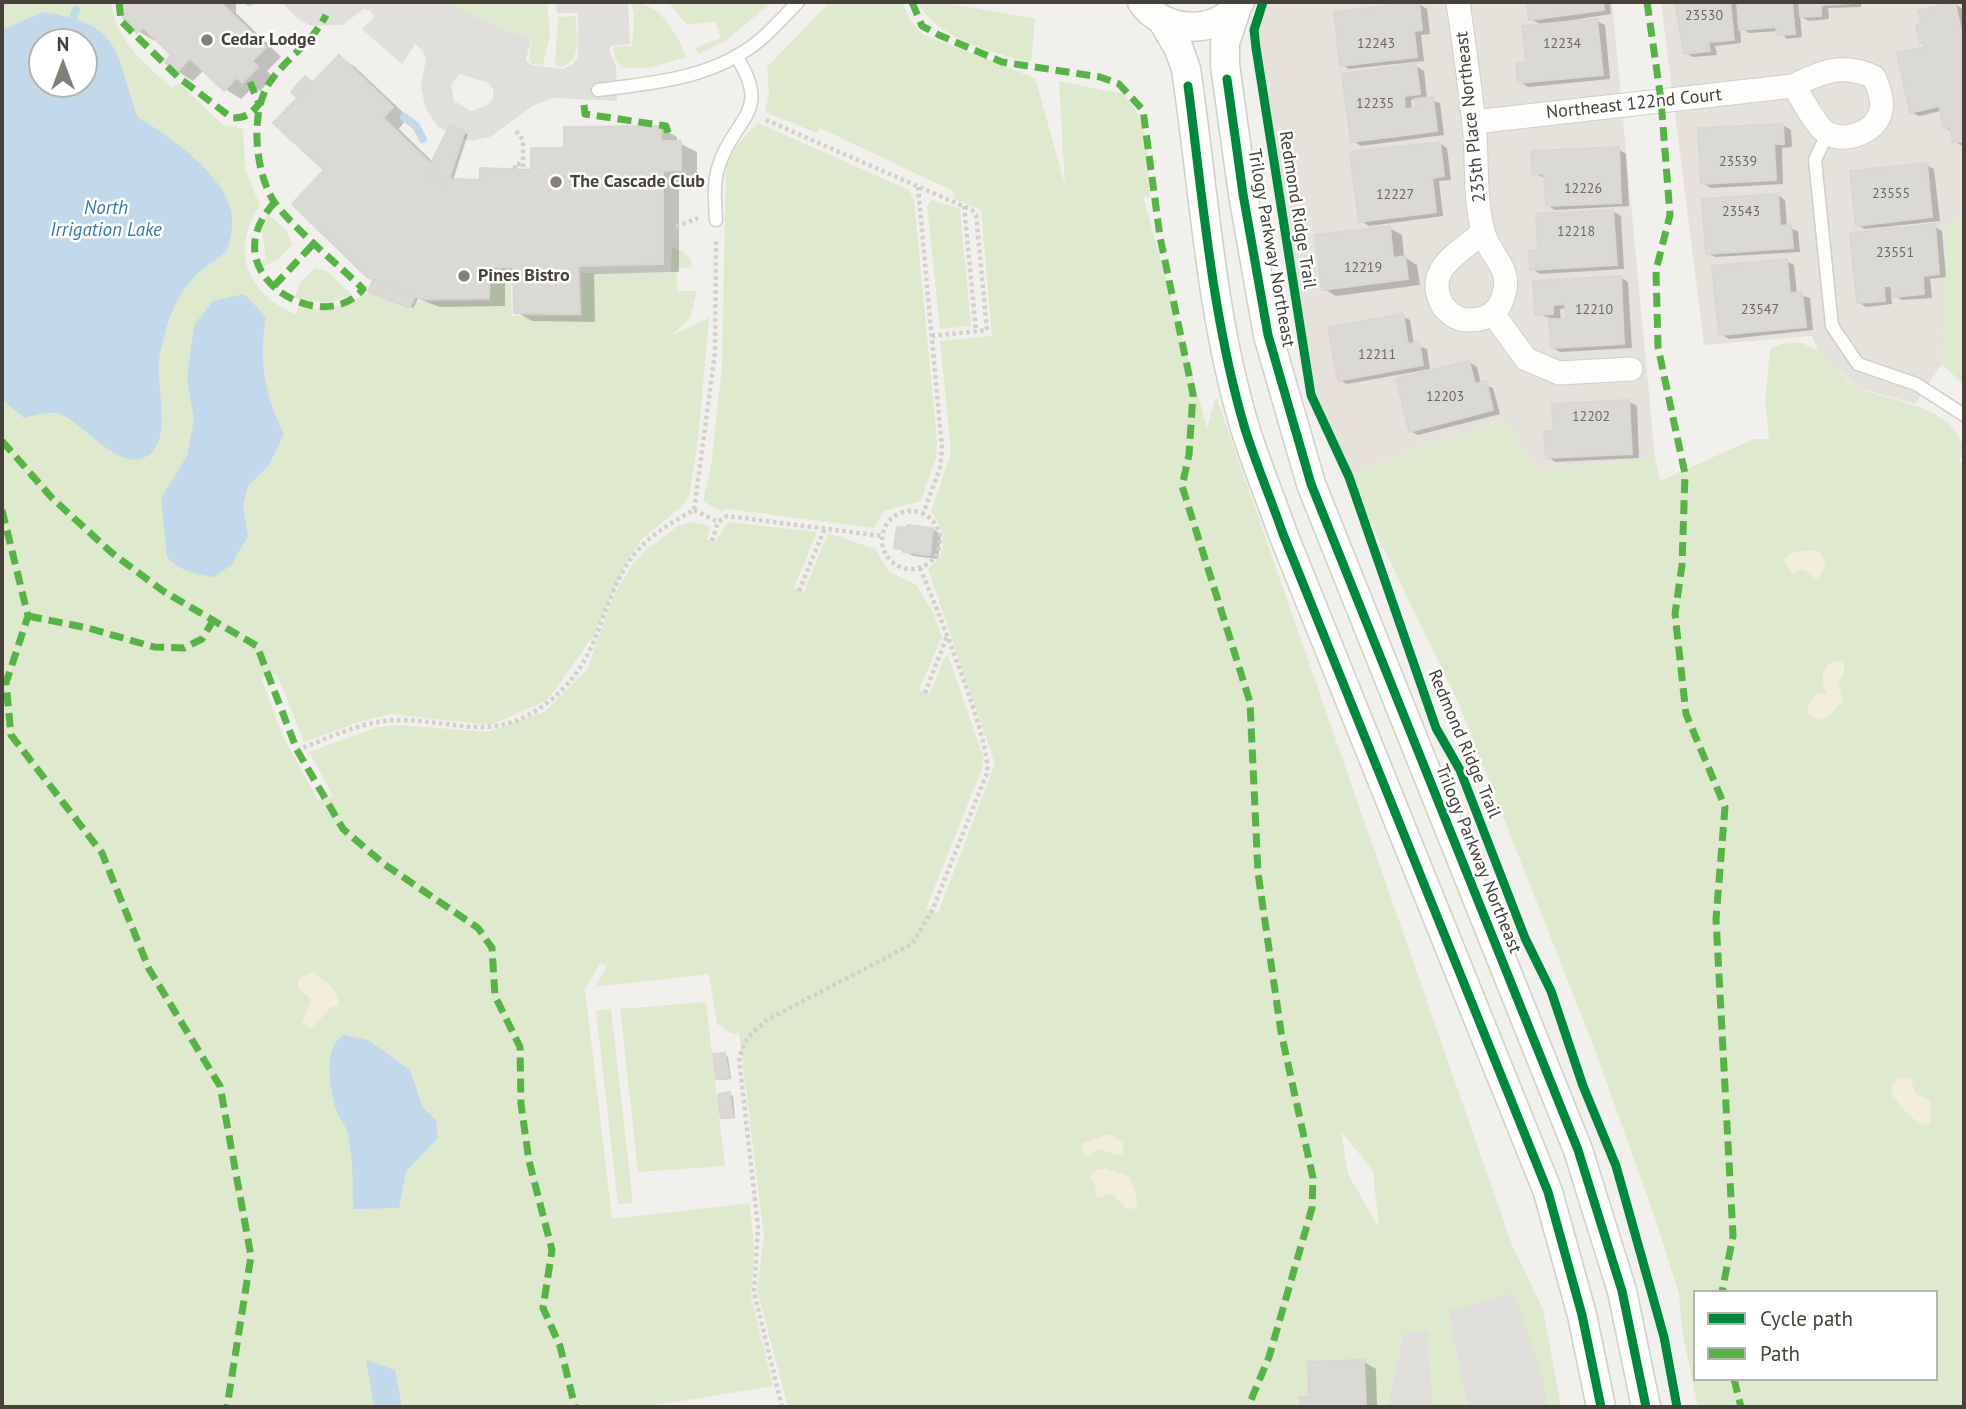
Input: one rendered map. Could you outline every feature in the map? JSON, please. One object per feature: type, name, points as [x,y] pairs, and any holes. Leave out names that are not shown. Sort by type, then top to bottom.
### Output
[{"type":"street","name":"235th Place Northeast","points":[[1458,2],[1474,122],[1483,232],[1504,268],[1506,285],[1502,303],[1494,315]]},
{"type":"street","points":[[1146,8],[1181,27],[1200,27],[1220,20],[1239,4]]},
{"type":"street","name":"Trilogy Parkway Northeast","points":[[1239,4],[1225,43],[1225,65],[1243,194],[1268,335],[1311,484],[1578,1150],[1622,1291],[1646,1407]]},
{"type":"street","points":[[1146,8],[1179,49],[1186,69],[1211,261],[1224,340],[1245,428],[1283,534],[1548,1192],[1582,1315],[1601,1407]]},
{"type":"street","name":"Northeast 122nd Court","points":[[1474,122],[1793,86],[1834,70],[1855,68],[1874,77],[1881,97],[1880,116],[1867,131],[1847,137],[1827,134]]},
{"type":"street","points":[[1793,86],[1807,103],[1815,122],[1827,134]]},
{"type":"street","points":[[1483,232],[1466,248],[1447,258],[1437,276],[1437,294],[1446,310],[1460,319],[1479,320],[1494,315],[1526,359],[1559,373],[1631,369]]},
{"type":"lane","points":[[598,90],[670,81],[736,57],[760,40],[798,2]]},
{"type":"lane","points":[[716,220],[715,188],[719,165],[749,112],[751,82],[736,57]]},
{"type":"lane","points":[[1827,134],[1815,160],[1832,326],[1858,364],[1916,384],[1964,415]]},
{"type":"path","points":[[749,112],[972,210],[977,220],[987,330],[932,336]]},
{"type":"path","points":[[515,169],[515,164],[524,167],[523,140],[516,131]]},
{"type":"path","points":[[918,186],[942,448],[940,468],[923,514]]},
{"type":"path","points":[[964,206],[976,331]]},
{"type":"path","points":[[694,510],[715,353],[716,220]]},
{"type":"path","points":[[694,510],[718,523]]},
{"type":"path","points":[[298,750],[384,721],[400,720],[491,729],[538,709],[582,667],[629,561],[662,527],[694,510]]},
{"type":"path","points":[[914,511],[923,514],[937,527],[940,537],[936,556],[920,568],[910,570],[892,563],[882,548],[881,536],[895,515],[914,511]]},
{"type":"path","points":[[712,541],[718,523],[727,516],[881,536]]},
{"type":"path","points":[[799,591],[825,528]]},
{"type":"path","points":[[782,1407],[754,1292],[758,1227],[739,1058],[747,1038],[767,1020],[912,944],[932,911],[989,763],[947,635],[920,568]]},
{"type":"path","points":[[925,693],[947,635]]},
{"type":"shaded area","points":[[281,2],[448,2],[481,20],[531,39],[526,60],[531,65],[563,69],[572,65],[578,57],[578,13],[557,13],[555,2],[628,2],[630,44],[611,46],[609,50],[616,67],[617,101],[552,98],[533,106],[490,137],[469,141],[438,127],[426,109],[421,88],[426,58],[422,50],[415,44],[402,64],[362,29],[374,18],[371,11],[364,9],[342,25],[311,26],[297,18]],"holes":[[[460,74],[488,83],[493,89],[493,98],[488,105],[471,111],[454,101],[451,85]]]},
{"type":"shaded area","points":[[1263,2],[1612,2],[1655,458],[1538,470],[1502,418],[1476,431],[1418,446],[1349,477],[1311,395],[1256,48],[1254,30]]},
{"type":"shaded area","points":[[1661,2],[1964,2],[1964,206],[1948,229],[1942,364],[1915,404],[1856,387],[1818,351],[1812,336],[1704,345]]},
{"type":"shaded area","points":[[1514,1293],[1545,1387],[1547,1407],[1468,1407],[1449,1311]]},
{"type":"shaded area","points":[[1428,1332],[1432,1407],[1388,1407],[1404,1333]]},
{"type":"green space","points":[[2,2],[111,2],[125,40],[151,69],[172,88],[179,83],[223,125],[243,128],[245,168],[260,206],[246,239],[248,269],[255,283],[266,295],[279,306],[296,314],[298,307],[334,307],[367,293],[410,310],[416,302],[490,301],[491,270],[510,270],[512,316],[582,316],[581,273],[671,273],[672,247],[689,256],[692,267],[677,268],[677,291],[697,291],[690,318],[671,336],[709,318],[698,441],[689,496],[682,506],[641,540],[627,561],[595,633],[553,693],[544,702],[490,725],[392,714],[362,721],[304,742],[277,674],[261,678],[283,736],[318,800],[333,796],[309,752],[378,727],[401,725],[487,732],[544,712],[587,670],[613,597],[632,565],[647,549],[678,526],[692,522],[711,526],[707,540],[715,542],[728,522],[817,532],[794,588],[804,592],[828,533],[875,549],[889,572],[915,584],[933,612],[942,637],[919,690],[930,694],[948,655],[983,756],[983,766],[926,909],[938,913],[995,764],[928,569],[943,549],[940,527],[931,511],[951,453],[940,341],[992,336],[981,210],[953,198],[955,192],[820,128],[817,133],[765,112],[769,94],[767,67],[830,2],[902,2],[910,19],[922,34],[1035,78],[1065,185],[1059,81],[1123,94],[1139,117],[1148,156],[1150,198],[1143,196],[1207,428],[1216,396],[1512,1245],[1543,1309],[1561,1407],[788,1407],[757,1290],[764,1236],[739,1033],[732,1034],[717,1024],[709,974],[595,987],[607,966],[600,963],[585,989],[612,1219],[750,1203],[754,1251],[751,1297],[773,1386],[645,1407],[2,1407]],"holes":[[[1341,1131],[1373,1171],[1379,1228],[1348,1174]]]},
{"type":"green space","points":[[448,2],[547,2],[550,34],[543,65],[532,64],[529,60],[531,39],[481,20]]},
{"type":"green space","points":[[631,2],[650,7],[666,20],[686,57],[648,68],[623,68],[616,61],[613,47],[632,46],[634,16]]},
{"type":"green space","points":[[668,2],[772,2],[724,42],[698,54],[696,47],[721,38],[715,21],[687,25]]},
{"type":"green space","points":[[920,2],[1035,18],[1031,62],[984,50],[954,36],[929,17],[919,5]]},
{"type":"green space","points":[[576,16],[575,55],[566,65],[557,67],[558,17]]},
{"type":"green space","points":[[758,123],[909,190],[914,200],[937,440],[936,457],[921,501],[884,511],[874,528],[728,509],[720,511],[703,501],[711,466],[722,367],[726,164],[737,145]]},
{"type":"green space","points":[[932,200],[960,209],[971,326],[940,329],[927,206]]},
{"type":"green space","points":[[1964,206],[1964,385],[1942,364],[1948,229]]},
{"type":"green space","points":[[268,214],[286,230],[292,245],[277,260],[262,267],[259,261],[266,259],[261,225]]},
{"type":"green space","points":[[315,268],[327,271],[352,295],[327,303],[294,298],[300,283]]},
{"type":"green space","points":[[1799,342],[1814,348],[1859,388],[1908,403],[1940,417],[1953,428],[1961,441],[1964,458],[1958,459],[1964,465],[1964,1407],[1698,1407],[1683,1336],[1679,1294],[1595,1050],[1458,702],[1349,477],[1418,446],[1476,431],[1503,418],[1539,470],[1655,458],[1660,481],[1754,439],[1769,439],[1765,402],[1770,349],[1781,344]]},
{"type":"green space","points":[[706,1002],[725,1166],[638,1172],[620,1009]]},
{"type":"green space","points":[[611,1009],[633,1203],[618,1204],[596,1011]]},
{"type":"sand","points":[[1815,550],[1821,554],[1826,565],[1818,580],[1802,569],[1792,573],[1784,560],[1793,552]]},
{"type":"sand","points":[[1834,660],[1844,663],[1844,673],[1838,684],[1843,701],[1828,717],[1819,720],[1809,714],[1808,705],[1818,693],[1827,693],[1823,675],[1826,667]]},
{"type":"sand","points":[[313,972],[334,990],[338,1006],[331,1007],[311,1029],[302,1023],[311,1000],[297,987],[299,979]]},
{"type":"sand","points":[[1898,1078],[1910,1078],[1916,1094],[1930,1100],[1931,1121],[1927,1125],[1913,1118],[1891,1093],[1892,1085]]},
{"type":"sand","points":[[1109,1134],[1122,1142],[1124,1153],[1116,1155],[1099,1149],[1088,1157],[1082,1153],[1083,1143]]},
{"type":"sand","points":[[1105,1168],[1129,1176],[1138,1201],[1137,1207],[1127,1210],[1113,1194],[1096,1198],[1095,1185],[1089,1178],[1096,1170]]},
{"type":"water","name":"North Irrigation Lake","points":[[43,12],[70,18],[94,28],[28,28],[28,98],[98,98],[98,31],[103,34],[119,58],[138,117],[186,151],[217,182],[227,199],[232,217],[231,235],[227,250],[198,273],[183,291],[169,320],[159,364],[161,432],[152,452],[140,459],[128,459],[103,446],[67,418],[52,413],[24,418],[2,399],[2,30]]},
{"type":"water","points":[[244,294],[266,317],[263,347],[265,377],[272,406],[284,434],[269,465],[248,486],[243,506],[248,536],[231,565],[214,577],[189,572],[167,557],[161,498],[187,456],[194,419],[187,378],[194,325],[213,301]]},
{"type":"water","points":[[344,1035],[368,1040],[410,1070],[423,1108],[436,1120],[438,1138],[406,1171],[399,1208],[353,1209],[349,1140],[334,1104],[330,1082],[330,1059],[337,1040]]},
{"type":"water","points":[[366,1360],[395,1370],[402,1407],[374,1407]]},
{"type":"building","name":"Cedar Lodge","points":[[122,2],[220,2],[266,47],[252,61],[258,67],[242,83],[237,77],[224,91],[190,58],[176,73],[165,62],[171,55],[143,27],[137,33],[123,18]]},
{"type":"building","points":[[1419,2],[1422,30],[1414,31],[1417,57],[1340,66],[1334,12]]},
{"type":"building","points":[[1527,2],[1603,2],[1604,10],[1529,20]]},
{"type":"building","points":[[1675,2],[1730,2],[1734,40],[1708,42],[1710,51],[1684,54]]},
{"type":"building","points":[[1737,2],[1792,2],[1795,34],[1777,35],[1776,27],[1739,30]]},
{"type":"building","points":[[1799,2],[1854,3],[1821,5],[1821,16],[1800,17]]},
{"type":"building","points":[[1955,2],[1964,44],[1964,140],[1953,143],[1950,127],[1944,129],[1939,106],[1910,113],[1897,53],[1925,47],[1924,42],[1920,43],[1916,25],[1921,24],[1918,11]]},
{"type":"building","points":[[1597,19],[1603,75],[1518,83],[1516,63],[1526,62],[1522,26]]},
{"type":"building","name":"The Cascade Club","points":[[339,55],[393,107],[383,118],[430,163],[425,176],[439,176],[447,185],[450,179],[480,180],[480,168],[531,170],[531,148],[564,148],[564,127],[661,126],[661,141],[681,141],[681,170],[663,171],[663,264],[578,266],[580,314],[514,313],[513,267],[489,267],[489,298],[422,299],[367,277],[292,204],[324,170],[273,123]]},
{"type":"building","points":[[1416,64],[1420,94],[1404,96],[1405,109],[1416,108],[1415,99],[1433,97],[1437,131],[1351,142],[1342,74]]},
{"type":"building","points":[[305,76],[312,83],[298,98],[291,92]]},
{"type":"building","points":[[1783,124],[1784,144],[1774,144],[1776,180],[1701,184],[1698,128]]},
{"type":"building","points":[[450,125],[465,131],[447,185],[439,176],[425,176]]},
{"type":"building","points":[[1440,142],[1444,176],[1432,178],[1436,212],[1359,222],[1350,152]]},
{"type":"building","points":[[1619,147],[1621,203],[1546,206],[1544,174],[1532,175],[1531,151]]},
{"type":"building","points":[[1927,163],[1932,217],[1856,226],[1850,171]]},
{"type":"building","points":[[1778,194],[1780,226],[1791,225],[1793,248],[1706,254],[1702,199]]},
{"type":"building","points":[[1613,210],[1617,265],[1530,270],[1529,251],[1538,250],[1536,214]]},
{"type":"building","points":[[1935,224],[1939,274],[1923,276],[1924,294],[1893,297],[1891,286],[1884,286],[1885,301],[1857,303],[1850,233]]},
{"type":"building","points":[[1390,226],[1393,258],[1405,256],[1408,279],[1322,290],[1315,235]]},
{"type":"building","points":[[1787,259],[1790,293],[1802,292],[1806,327],[1719,335],[1712,266]]},
{"type":"building","points":[[1621,276],[1624,344],[1551,348],[1549,319],[1566,319],[1565,304],[1553,305],[1553,314],[1535,315],[1533,281]]},
{"type":"building","points":[[373,280],[415,296],[409,308],[368,292]]},
{"type":"building","points":[[1403,314],[1408,344],[1419,342],[1423,365],[1338,381],[1328,327]]},
{"type":"building","points":[[1469,361],[1475,384],[1486,381],[1493,410],[1409,432],[1396,379]]},
{"type":"building","points":[[1629,400],[1632,454],[1546,458],[1544,431],[1554,431],[1552,404]]},
{"type":"building","points":[[907,525],[933,528],[930,555],[903,552],[903,549],[894,548],[897,527],[907,528]]},
{"type":"building","points":[[725,1053],[729,1078],[716,1079],[713,1054]]},
{"type":"building","points":[[730,1092],[731,1104],[719,1106],[718,1094]]},
{"type":"building","points":[[731,1105],[733,1117],[721,1118],[719,1107]]},
{"type":"building","points":[[1364,1360],[1366,1407],[1301,1407],[1300,1397],[1309,1397],[1308,1362]]},
{"type":"waterway","points":[[73,18],[76,10]]},
{"type":"waterway","points":[[404,117],[416,126],[423,139]]},
{"type":"marked path","points":[[119,2],[121,21],[178,77],[232,118],[247,115],[259,104],[250,82]]},
{"type":"marked path","points":[[912,2],[922,26],[939,35],[1002,62],[1100,77],[1119,84],[1143,110],[1160,237],[1193,394],[1189,455],[1182,486],[1250,702],[1258,873],[1281,1032],[1313,1178],[1312,1208],[1269,1357],[1248,1407]]},
{"type":"marked path","points":[[1647,2],[1661,100],[1670,215],[1656,270],[1658,347],[1685,474],[1682,565],[1675,614],[1686,714],[1725,807],[1716,919],[1733,1236],[1722,1290]]},
{"type":"marked path","points":[[275,202],[258,228],[255,253],[263,274],[279,291],[300,302],[323,307],[345,303],[363,289],[283,213],[268,191],[259,161],[257,128],[262,97],[274,76],[313,35],[326,15]]},
{"type":"marked path","points":[[584,105],[585,114],[666,126],[669,136]]},
{"type":"marked path","points":[[274,286],[315,242]]},
{"type":"marked path","points":[[2,441],[52,498],[112,553],[163,591],[257,646],[297,750],[343,829],[384,864],[478,928],[492,948],[495,996],[520,1047],[521,1104],[529,1161],[552,1250],[543,1308],[560,1346],[575,1407]]},
{"type":"marked path","points":[[2,510],[28,616],[6,683],[11,735],[102,853],[149,969],[220,1086],[251,1256],[227,1407]]},
{"type":"marked path","points":[[28,616],[88,628],[154,647],[184,648],[202,639],[214,619]]},
{"type":"marked path","points":[[1734,1381],[1741,1407]]},
{"type":"cycle path","name":"Redmond Ridge Trail","points":[[1263,2],[1254,30],[1256,48],[1311,395],[1349,477],[1436,728],[1460,770],[1525,938],[1551,991],[1583,1086],[1616,1166],[1664,1337],[1677,1407]]},
{"type":"cycle path","points":[[1227,79],[1243,194],[1268,335],[1311,484],[1578,1150],[1622,1291],[1646,1407]]},
{"type":"cycle path","points":[[1188,86],[1216,302],[1245,429],[1283,534],[1548,1192],[1582,1315],[1601,1407]]},
{"type":"place","name":"Cedar Lodge","points":[[207,40]]},
{"type":"place","name":"The Cascade Club","points":[[556,182]]},
{"type":"place","name":"Pines Bistro","points":[[464,276]]}]
